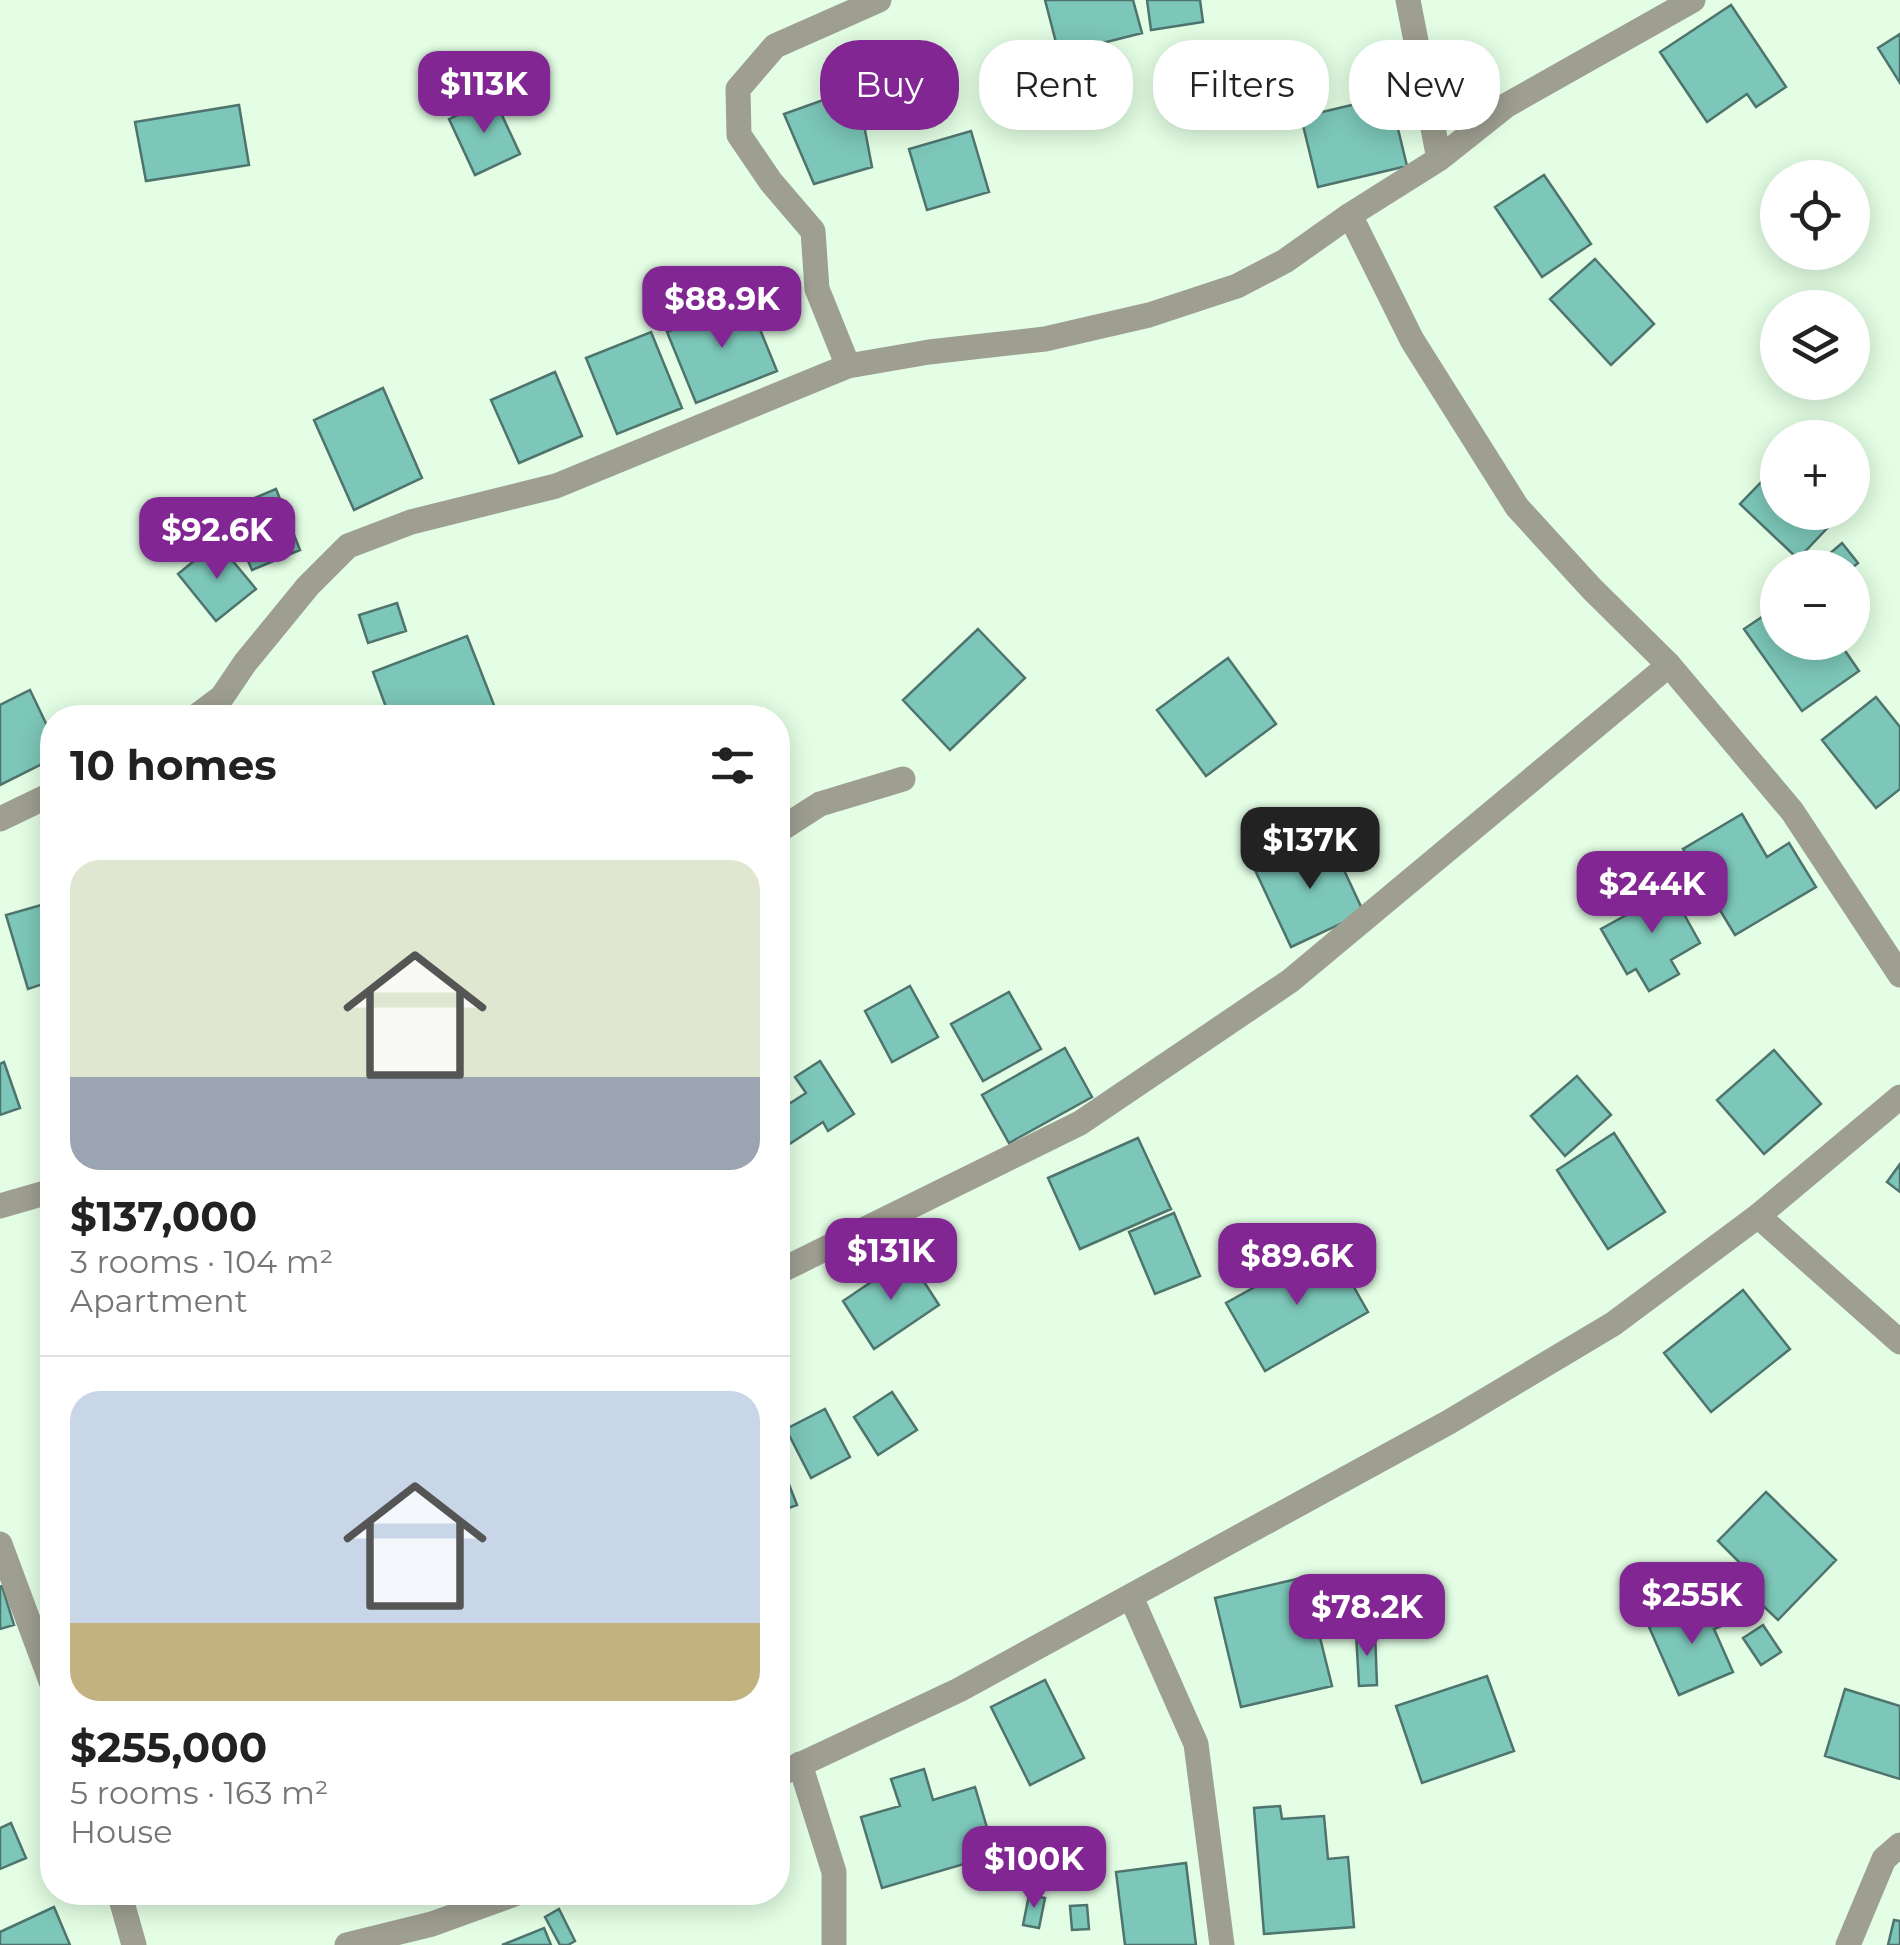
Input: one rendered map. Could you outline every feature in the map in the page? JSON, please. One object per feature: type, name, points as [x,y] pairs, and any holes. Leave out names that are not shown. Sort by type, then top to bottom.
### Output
[{"type":"street","points":[[848,366],[816,289],[813,231],[771,182],[739,135],[738,89],[775,46],[879,0]]},
{"type":"street","points":[[1408,0],[1438,159]]},
{"type":"street","points":[[211,705],[222,697],[308,586],[348,546],[411,522],[556,486],[848,366],[928,352],[1045,339],[1149,315],[1237,286],[1285,261],[1438,159],[1506,105],[1694,0]]},
{"type":"street","points":[[1350,215],[1412,340],[1517,507],[1669,665],[1792,811],[1900,976]]},
{"type":"street","points":[[790,1266],[1080,1123],[1274,992],[1669,665]]},
{"type":"street","points":[[790,823],[820,804],[903,779]]},
{"type":"street","points":[[0,819],[40,800]]},
{"type":"street","points":[[790,1769],[960,1690],[1449,1422],[1614,1324],[1758,1216],[1900,1097]]},
{"type":"street","points":[[0,1206],[40,1194]]},
{"type":"street","points":[[1758,1216],[1900,1342]]},
{"type":"street","points":[[0,1544],[40,1652]]},
{"type":"street","points":[[1130,1597],[1196,1744],[1222,1945]]},
{"type":"street","points":[[790,1771],[834,1872],[834,1945]]},
{"type":"street","points":[[1848,1945],[1884,1859],[1900,1845]]},
{"type":"street","points":[[122,1905],[134,1945]]},
{"type":"street","points":[[348,1945],[432,1924],[484,1905]]},
{"type":"building","points":[[1045,0],[1133,0],[1142,33],[1114,40],[1055,40]]},
{"type":"building","points":[[1147,0],[1200,0],[1203,22],[1151,30]]},
{"type":"building","points":[[1731,5],[1786,87],[1756,107],[1747,94],[1707,122],[1660,52]]},
{"type":"building","points":[[1900,34],[1900,83],[1878,48]]},
{"type":"building","points":[[494,98],[520,154],[475,175],[449,119]]},
{"type":"building","points":[[820,101],[820,130],[865,130],[872,167],[814,184],[784,114]]},
{"type":"building","points":[[239,105],[249,165],[146,181],[135,122]]},
{"type":"building","points":[[1349,106],[1349,130],[1398,130],[1407,166],[1318,187],[1304,130],[1329,130],[1329,110]]},
{"type":"building","points":[[971,131],[989,192],[927,210],[909,149]]},
{"type":"building","points":[[1544,175],[1591,244],[1542,277],[1495,207]]},
{"type":"building","points":[[1595,259],[1654,324],[1611,365],[1550,299]]},
{"type":"building","points":[[748,300],[777,371],[696,403],[667,332]]},
{"type":"building","points":[[651,332],[682,408],[617,434],[586,358]]},
{"type":"building","points":[[555,372],[582,436],[519,463],[491,400]]},
{"type":"building","points":[[383,388],[422,478],[354,510],[314,420]]},
{"type":"building","points":[[1760,483],[1760,523],[1740,504]]},
{"type":"building","points":[[276,489],[300,550],[252,570],[226,510]]},
{"type":"building","points":[[1767,530],[1825,530],[1806,550],[1789,550]]},
{"type":"building","points":[[217,542],[256,589],[216,621],[178,574]]},
{"type":"building","points":[[397,603],[406,631],[368,643],[359,615]]},
{"type":"building","points":[[1760,618],[1760,652],[1744,629]]},
{"type":"building","points":[[978,629],[1025,678],[950,750],[903,700]]},
{"type":"building","points":[[467,636],[494,705],[385,705],[373,672]]},
{"type":"building","points":[[1228,658],[1276,724],[1206,776],[1157,710]]},
{"type":"building","points":[[1766,660],[1851,660],[1859,671],[1802,711]]},
{"type":"building","points":[[30,690],[40,711],[40,765],[0,785],[0,705]]},
{"type":"building","points":[[1876,697],[1900,727],[1900,789],[1876,808],[1822,740]]},
{"type":"building","points":[[1742,814],[1767,857],[1789,843],[1816,887],[1735,935],[1683,849]]},
{"type":"building","points":[[1328,836],[1364,913],[1291,947],[1255,870]]},
{"type":"building","points":[[1665,880],[1700,943],[1671,960],[1679,974],[1649,991],[1636,969],[1627,974],[1601,929],[1637,909],[1632,899]]},
{"type":"building","points":[[40,905],[40,985],[28,989],[6,915]]},
{"type":"building","points":[[910,986],[938,1037],[892,1062],[865,1011]]},
{"type":"building","points":[[1009,992],[1041,1049],[983,1081],[951,1024]]},
{"type":"building","points":[[1065,1048],[1092,1097],[1009,1143],[982,1095]]},
{"type":"building","points":[[1774,1050],[1821,1104],[1764,1154],[1717,1100]]},
{"type":"building","points":[[820,1061],[854,1114],[828,1131],[823,1122],[790,1144],[790,1103],[806,1093],[795,1077]]},
{"type":"building","points":[[4,1062],[20,1108],[0,1115],[0,1064]]},
{"type":"building","points":[[1577,1076],[1611,1115],[1565,1156],[1531,1116]]},
{"type":"building","points":[[1614,1133],[1665,1212],[1608,1249],[1557,1170]]},
{"type":"building","points":[[1138,1138],[1171,1209],[1080,1249],[1048,1178]]},
{"type":"building","points":[[1900,1164],[1900,1192],[1887,1182]]},
{"type":"building","points":[[1174,1213],[1200,1276],[1155,1294],[1129,1232]]},
{"type":"building","points":[[1330,1245],[1368,1312],[1265,1371],[1226,1303]]},
{"type":"building","points":[[908,1257],[939,1305],[874,1349],[843,1301]]},
{"type":"building","points":[[1743,1290],[1790,1349],[1711,1412],[1664,1353]]},
{"type":"building","points":[[892,1392],[917,1430],[878,1455],[854,1417]]},
{"type":"building","points":[[825,1409],[850,1457],[811,1478],[790,1437],[790,1427]]},
{"type":"building","points":[[790,1487],[797,1505],[790,1508]]},
{"type":"building","points":[[1766,1492],[1836,1560],[1778,1620],[1739,1583],[1750,1573],[1718,1541]]},
{"type":"building","points":[[1305,1577],[1332,1686],[1241,1707],[1215,1598]]},
{"type":"building","points":[[0,1587],[14,1625],[0,1629]]},
{"type":"building","points":[[1713,1599],[1724,1625],[1714,1629],[1733,1672],[1679,1695],[1649,1627]]},
{"type":"building","points":[[1763,1625],[1781,1652],[1761,1665],[1743,1638]]},
{"type":"building","points":[[1375,1632],[1377,1685],[1359,1686],[1356,1633]]},
{"type":"building","points":[[1487,1676],[1514,1751],[1422,1783],[1396,1706]]},
{"type":"building","points":[[1045,1680],[1084,1758],[1030,1785],[991,1707]]},
{"type":"building","points":[[1845,1689],[1900,1706],[1900,1779],[1825,1756]]},
{"type":"building","points":[[924,1769],[933,1800],[975,1787],[995,1855],[882,1888],[861,1817],[900,1806],[891,1779]]},
{"type":"building","points":[[1280,1806],[1282,1819],[1324,1816],[1328,1859],[1348,1857],[1354,1927],[1264,1934],[1254,1808]]},
{"type":"building","points":[[11,1823],[26,1858],[0,1869],[0,1828]]},
{"type":"building","points":[[1186,1863],[1196,1945],[1125,1945],[1116,1872]]},
{"type":"building","points":[[1029,1895],[1045,1898],[1039,1928],[1023,1925]]},
{"type":"building","points":[[1087,1905],[1089,1929],[1072,1930],[1070,1906]]},
{"type":"building","points":[[54,1907],[70,1945],[0,1945],[0,1932]]},
{"type":"building","points":[[559,1909],[575,1941],[568,1945],[560,1945],[545,1917]]},
{"type":"building","points":[[1894,1920],[1900,1921],[1900,1945],[1888,1945]]},
{"type":"building","points":[[544,1928],[551,1945],[502,1945]]}]
